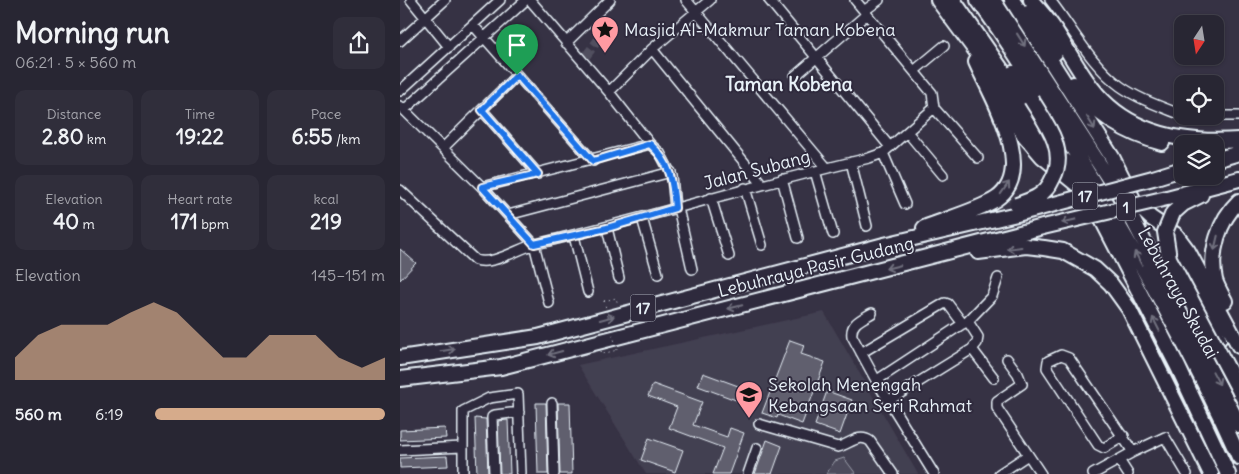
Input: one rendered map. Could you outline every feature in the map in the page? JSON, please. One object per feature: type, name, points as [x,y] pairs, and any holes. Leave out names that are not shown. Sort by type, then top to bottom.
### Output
[{"type":"highway","points":[[938,0],[988,66],[1024,135],[1042,156],[1086,191],[1178,368],[1228,474]]},
{"type":"highway","points":[[953,0],[1006,76],[1034,131],[1046,146],[1084,178],[1103,198]]},
{"type":"highway","points":[[962,0],[1031,99],[1049,129],[1057,148],[1059,162],[1046,190],[1017,209]]},
{"type":"highway","name":"Lebuhraya Skudai","points":[[978,0],[1009,42],[1132,247],[1206,383],[1239,457]]},
{"type":"highway","name":"Lebuhraya Skudai","points":[[993,0],[1122,199],[1239,425]]},
{"type":"highway","points":[[1012,0],[1077,88],[1108,118],[1144,138],[1174,146]]},
{"type":"highway","points":[[1017,0],[1042,30],[1049,51],[1112,157],[1135,204],[1151,218],[1176,235],[1188,251],[1239,346]]},
{"type":"highway","points":[[1031,0],[1054,29],[1092,88],[1115,111],[1147,129],[1180,140],[1239,142]]},
{"type":"highway","points":[[884,244],[982,206],[996,199],[1008,188],[1013,173],[1013,156],[1009,138],[965,37]]},
{"type":"highway","points":[[1224,146],[1239,142]]},
{"type":"highway","points":[[1224,157],[1239,153]]},
{"type":"highway","name":"Lebuhraya Pasir Gudang","points":[[400,358],[538,336],[1017,209],[1174,171]]},
{"type":"highway","points":[[1233,181],[1183,204],[1173,213],[1164,232],[1169,258],[1239,390]]},
{"type":"highway","name":"Lebuhraya Pasir Gudang","points":[[400,379],[501,367],[1043,227],[1233,181]]},
{"type":"highway","points":[[1122,199],[1147,225],[1168,239],[1179,252],[1223,349],[1239,379]]},
{"type":"highway","points":[[1239,201],[1230,212],[1219,233],[1214,265],[1216,282],[1239,328]]},
{"type":"highway","points":[[940,255],[1026,246],[1063,251],[1095,269],[1111,284],[1129,309],[1212,474]]},
{"type":"street","points":[[411,0],[448,47]]},
{"type":"street","points":[[400,41],[445,0]]},
{"type":"street","points":[[400,91],[500,0]]},
{"type":"street","points":[[526,0],[402,108],[482,187],[534,244],[549,303]]},
{"type":"street","points":[[530,0],[566,42],[584,58],[650,144],[660,153],[671,172],[677,208],[692,269]]},
{"type":"street","points":[[566,42],[610,0]]},
{"type":"street","points":[[686,0],[827,168]]},
{"type":"street","points":[[609,92],[652,49],[710,0]]},
{"type":"street","points":[[770,0],[816,56],[886,150],[905,204]]},
{"type":"street","points":[[856,0],[932,93],[934,105],[978,158]]},
{"type":"street","points":[[795,76],[879,0]]},
{"type":"street","points":[[1050,0],[1110,78],[1128,91],[1174,112]]},
{"type":"street","points":[[473,25],[593,161]]},
{"type":"street","points":[[914,71],[944,46]]},
{"type":"street","points":[[652,49],[762,184]]},
{"type":"street","points":[[443,148],[517,75]]},
{"type":"street","name":"Jalan Subang","points":[[400,190],[475,260],[480,262],[534,244],[607,228],[746,188],[851,162],[886,150],[908,133],[934,105]]},
{"type":"street","points":[[482,110],[538,174]]},
{"type":"street","points":[[1224,116],[1239,116]]},
{"type":"street","points":[[908,133],[943,175]]},
{"type":"street","points":[[482,187],[593,161],[650,144]]},
{"type":"street","points":[[851,162],[867,226]]},
{"type":"street","points":[[815,171],[833,234]]},
{"type":"street","points":[[508,215],[671,172]]},
{"type":"street","points":[[782,179],[798,238]]},
{"type":"street","points":[[746,188],[762,245]]},
{"type":"street","points":[[711,198],[729,256]]},
{"type":"street","points":[[642,218],[658,274]]},
{"type":"street","points":[[607,228],[619,278]]},
{"type":"street","points":[[574,236],[588,292]]},
{"type":"street","points":[[876,380],[964,324],[992,296],[998,278]]},
{"type":"street","points":[[861,353],[944,303],[948,304],[964,324],[978,337],[977,343],[972,349],[888,401]]},
{"type":"street","points":[[872,313],[855,323],[852,328],[852,336],[888,401],[934,474]]},
{"type":"street","points":[[972,349],[994,378]]},
{"type":"street","points":[[1124,436],[1104,448],[1098,445],[1047,368],[1048,361],[1061,355],[1069,358],[1124,436],[1133,452]]},
{"type":"street","points":[[1007,359],[1021,379],[1022,384],[997,401],[997,408],[1041,474]]},
{"type":"street","points":[[463,474],[463,411],[489,398],[518,394],[522,474]]},
{"type":"street","points":[[552,403],[554,474]]},
{"type":"street","points":[[494,474],[492,417],[495,414],[519,412]]},
{"type":"street","points":[[759,424],[838,447],[861,437],[866,438],[893,474]]},
{"type":"street","points":[[1095,474],[1133,452],[1165,438],[1187,474]]},
{"type":"street","points":[[400,450],[462,447]]},
{"type":"street","points":[[748,474],[757,448]]},
{"type":"street","points":[[999,474],[1028,455]]},
{"type":"street","points":[[1119,460],[1128,474]]},
{"type":"path","points":[[602,354],[617,350],[604,301],[616,298]]},
{"type":"shaded area","name":"Sekolah Menengah Kebangsaan Seri Rahmat","points":[[824,312],[918,474],[646,474],[578,365]]},
{"type":"shaded area","points":[[844,458],[856,474],[826,474],[835,461]]},
{"type":"building","points":[[400,249],[416,263],[400,280]]},
{"type":"building","points":[[790,340],[804,345],[801,354],[825,362],[802,424],[778,415],[777,418],[762,413]]},
{"type":"building","points":[[703,373],[749,390],[744,403],[698,386]]},
{"type":"building","points":[[653,384],[702,402],[693,425],[727,437],[730,428],[744,433],[729,474],[713,474],[723,448],[669,428],[677,407],[648,396]]},
{"type":"building","points":[[827,391],[852,400],[840,434],[815,425]]},
{"type":"building","points":[[536,403],[546,403],[548,474],[538,474]]},
{"type":"building","points":[[558,403],[570,403],[572,474],[560,474]]},
{"type":"building","points":[[475,418],[486,419],[488,474],[477,474]]},
{"type":"building","points":[[508,420],[510,474],[500,474],[498,421]]},
{"type":"building","points":[[445,428],[446,438],[400,440],[400,430]]},
{"type":"building","points":[[649,438],[683,450],[675,472],[641,460]]},
{"type":"building","points":[[767,440],[782,446],[772,474],[755,474]]},
{"type":"building","points":[[447,456],[448,466],[400,468],[400,458]]},
{"type":"tunnel","points":[[586,56],[598,40]]},
{"type":"place","name":"Masjid Al-Makmur Taman Kobena","points":[[605,54]]},
{"type":"place","name":"Sekolah Menengah Kebangsaan Seri Rahmat","points":[[749,419]]},
{"type":"district","name":"Taman Kobena","points":[[789,84]]},
{"type":"route","points":[[517,75],[593,161],[650,144],[660,153],[671,172],[674,182],[675,208],[607,228],[534,244],[482,187],[538,174],[482,110],[517,75]]}]
